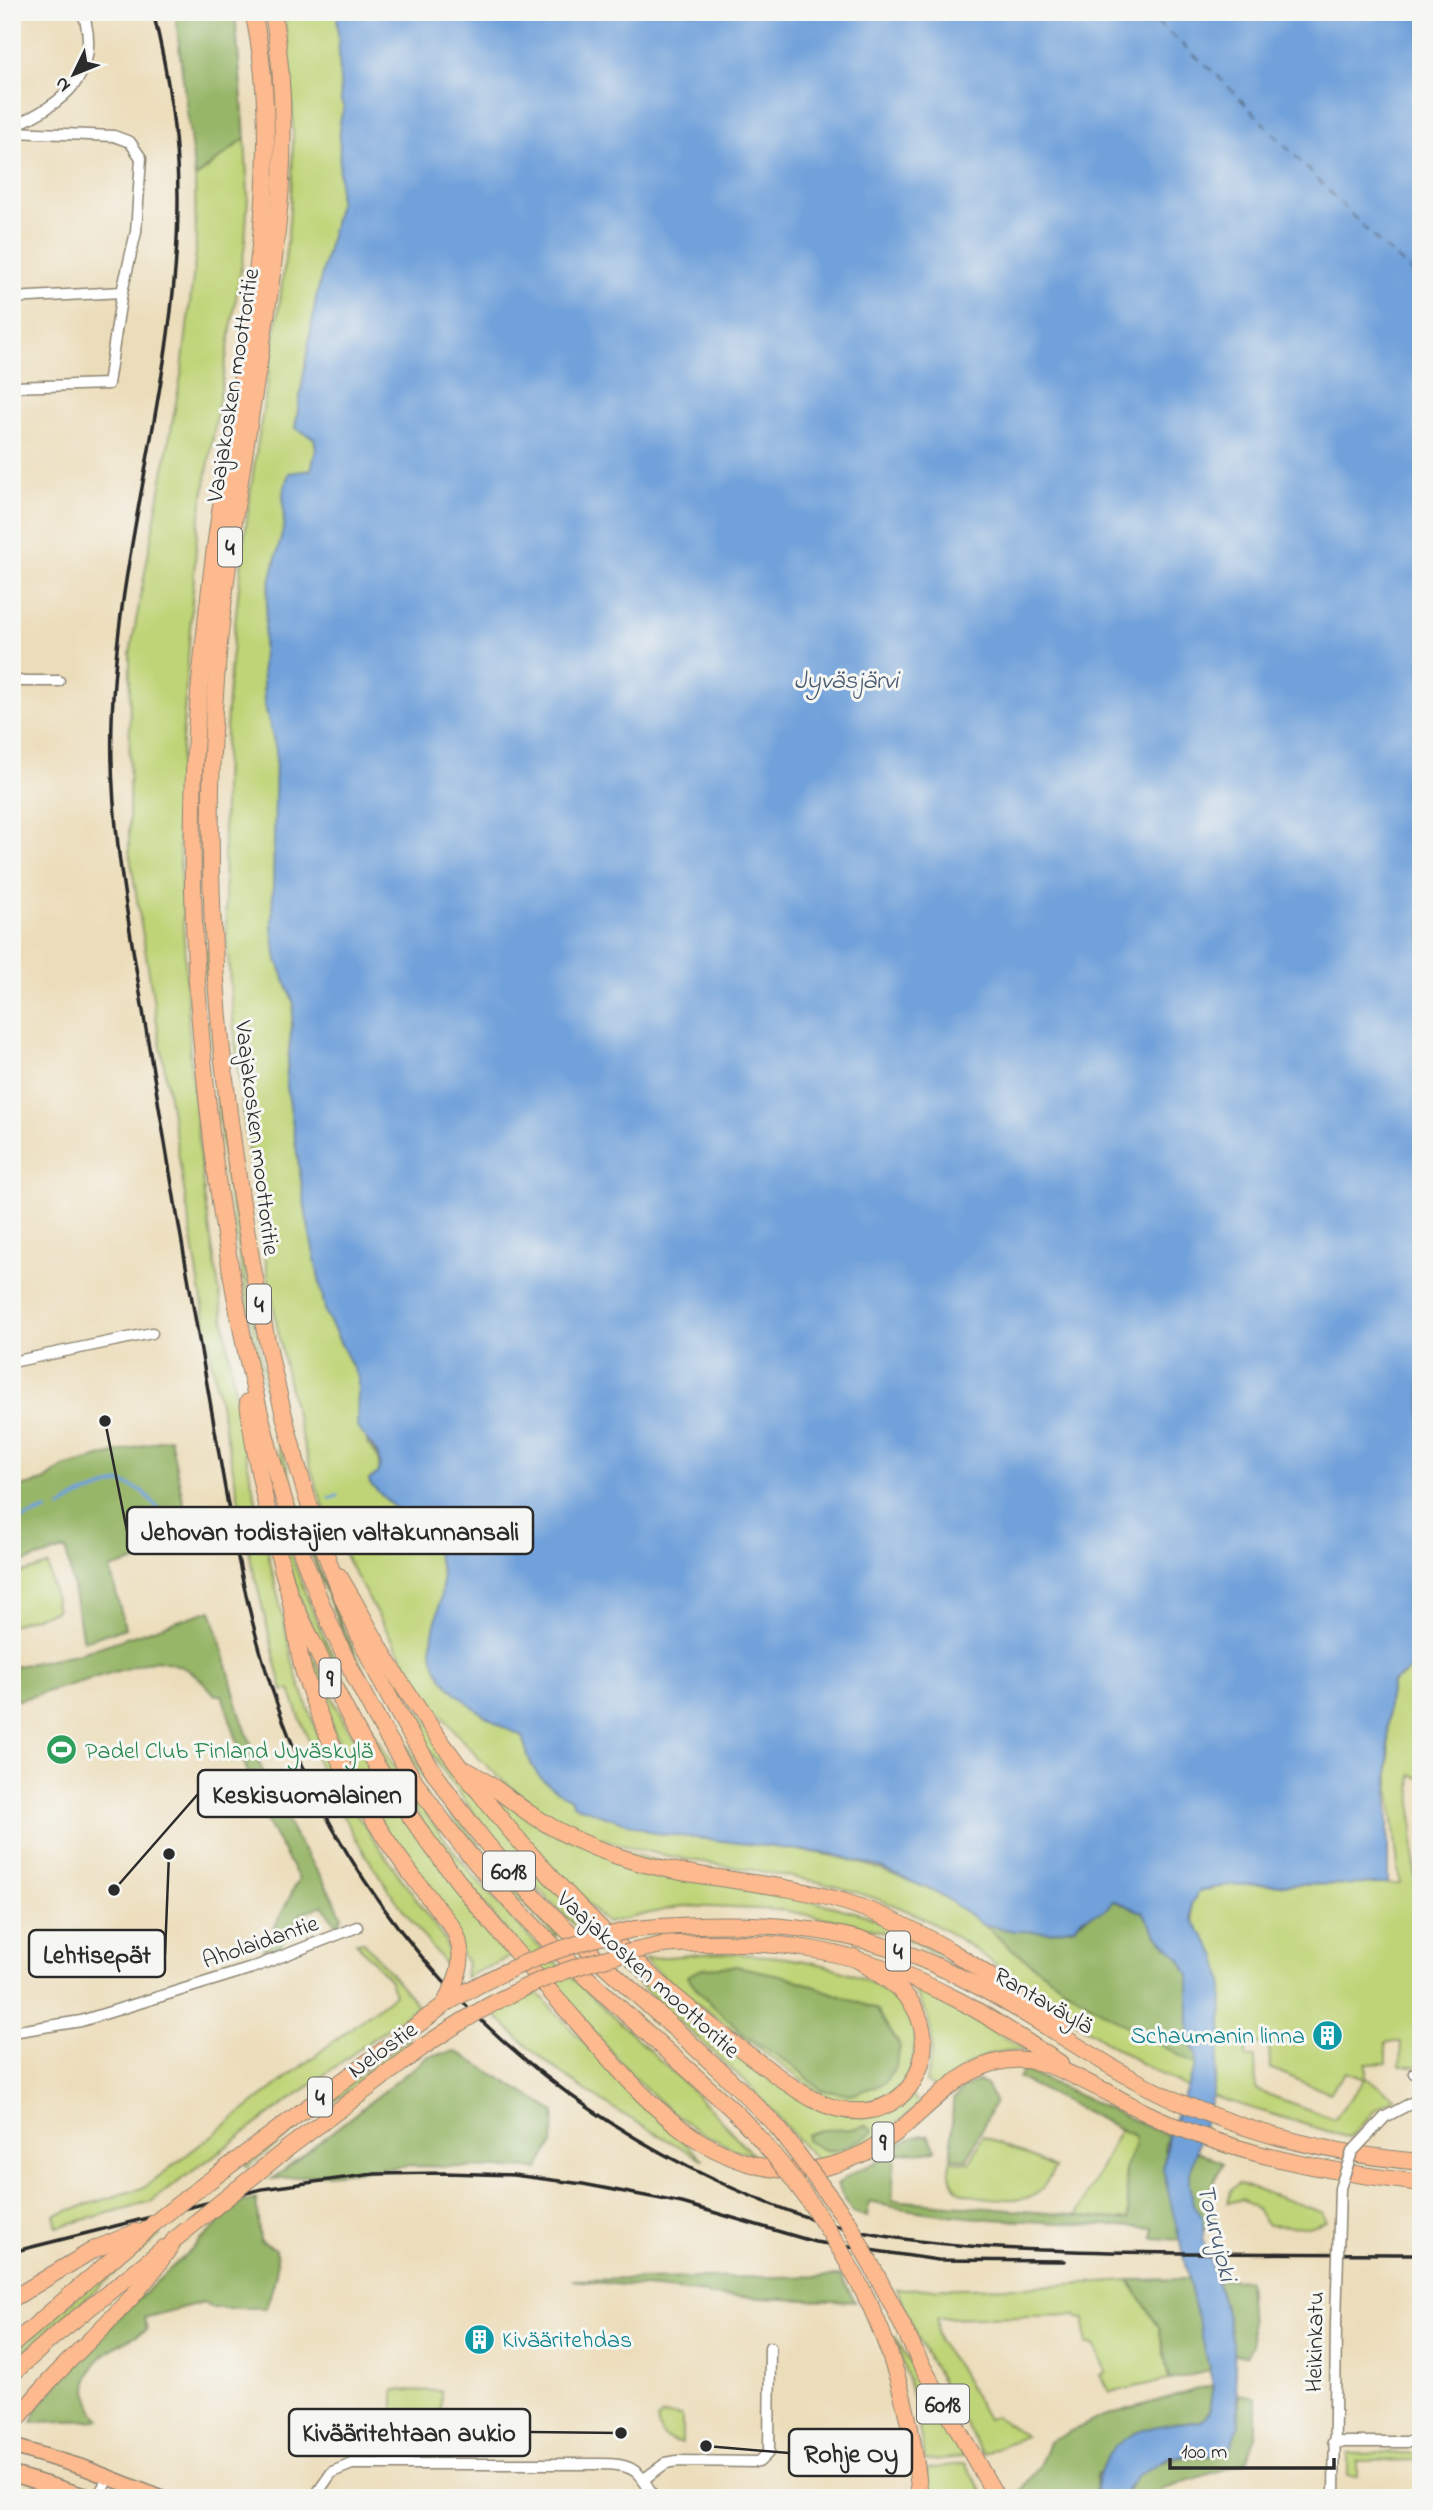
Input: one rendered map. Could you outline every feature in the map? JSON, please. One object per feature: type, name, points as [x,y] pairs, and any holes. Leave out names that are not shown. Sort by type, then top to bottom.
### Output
[{"type":"highway","name":"Vaajakosken moottoritie","points":[[253,12],[264,109],[265,190],[255,276],[216,529],[200,680],[193,811],[200,1009],[209,1121],[243,1347],[278,1485],[311,1582],[357,1685],[408,1771],[476,1864],[523,1917],[737,2114],[778,2158],[809,2199],[852,2268],[871,2306],[900,2379],[910,2418],[920,2498]]},
{"type":"highway","name":"Vaajakosken moottoritie","points":[[273,12],[282,106],[282,192],[273,276],[233,528],[219,645],[213,747],[215,945],[231,1138],[250,1260],[279,1399],[323,1550],[339,1595],[391,1706],[474,1829],[538,1903],[696,2047],[779,2129],[849,2223],[928,2376],[997,2498]]},
{"type":"highway","name":"4","points":[[243,1347],[250,1417],[263,1489],[289,1594],[295,1638],[304,1672],[338,1756],[377,1828],[451,1925],[460,1942],[461,1961],[444,2005]]},
{"type":"highway","name":"4","points":[[323,1550],[392,1669],[461,1768],[498,1817],[579,1906],[678,1999],[807,2096],[829,2107],[862,2111],[887,2105],[911,2085],[924,2058],[925,2039],[914,2006],[904,1993],[854,1957]]},
{"type":"highway","name":"9","points":[[289,1594],[374,1760],[434,1850],[531,1971],[595,2042],[661,2112],[699,2141],[743,2161],[781,2171],[803,2172],[846,2162],[881,2143],[953,2083],[972,2071],[1010,2059],[1037,2062],[1113,2095]]},
{"type":"highway","points":[[461,1768],[489,1782],[553,1828],[617,1856],[681,1872],[788,1888],[845,1902],[892,1920],[932,1940],[1010,1989],[1133,2079]]},
{"type":"highway","name":"Rantaväylä","points":[[635,1928],[745,1922],[800,1927],[892,1949],[964,1980],[1133,2079],[1223,2120],[1329,2150],[1421,2162]]},
{"type":"highway","name":"Nelostie","points":[[12,2345],[102,2266],[233,2161],[444,2005],[496,1975],[533,1959],[594,1937],[635,1928]]},
{"type":"highway","name":"Nelostie","points":[[12,2374],[52,2338],[288,2148],[423,2047],[467,2016],[547,1975],[610,1955],[662,1945],[727,1940],[759,1942],[854,1957]]},
{"type":"highway","name":"Rantaväylä","points":[[854,1957],[902,1974],[958,2000],[1113,2095],[1154,2116],[1213,2140],[1328,2171],[1421,2183]]},
{"type":"highway","points":[[12,2299],[93,2250],[152,2225]]},
{"type":"highway","points":[[12,2427],[32,2400],[150,2275],[174,2240]]},
{"type":"main road","points":[[12,2446],[109,2477],[161,2498]]},
{"type":"main road","points":[[12,2474],[95,2498]]},
{"type":"street","points":[[12,129],[51,108],[77,80],[88,54],[83,12]]},
{"type":"street","points":[[12,129],[114,136],[130,142],[136,149],[142,169],[136,232],[122,292],[108,384],[12,387]]},
{"type":"street","points":[[12,298],[122,292]]},
{"type":"street","points":[[12,681],[59,681]]},
{"type":"street","points":[[12,1362],[152,1333]]},
{"type":"street","name":"Aholaidantie","points":[[12,2032],[55,2027],[91,2017],[252,1968],[357,1927]]},
{"type":"street","name":"Heikinkatu","points":[[1334,2498],[1340,2188],[1352,2152],[1385,2117],[1421,2098]]},
{"type":"street","points":[[644,2479],[666,2463],[677,2461],[759,2462],[766,2458],[769,2452],[770,2347]]},
{"type":"street","points":[[1333,2442],[1421,2442]]},
{"type":"street","points":[[314,2498],[332,2472],[352,2465],[622,2464],[644,2479],[654,2498]]},
{"type":"street","points":[[95,2498],[109,2477]]},
{"type":"street","points":[[107,2498],[109,2477]]},
{"type":"street","points":[[57,2487],[69,2498]]},
{"type":"green space","points":[[175,12],[235,12],[245,138],[195,178]]},
{"type":"green space","points":[[283,12],[467,12],[367,1444],[378,1458],[377,1474],[802,1851],[855,1862],[939,1894],[1075,1832],[1196,2065],[1188,2088],[1108,2043],[969,1946],[936,1925],[901,1908],[824,1883],[637,1849],[570,1825],[538,1807],[512,1788],[467,1746],[429,1698],[372,1605],[334,1532],[311,1469],[293,1403],[261,1234],[233,1020],[224,877],[226,733],[231,661],[250,496],[289,227],[293,121]]},
{"type":"green space","points":[[245,138],[248,196],[245,245],[197,533],[177,811],[191,1069],[204,1195],[244,1448],[295,1671],[319,1738],[348,1802],[445,1941],[448,1955],[446,1965],[395,1899],[354,1835],[320,1768],[290,1690],[283,1691],[251,1561],[213,1368],[129,850],[130,654],[182,370],[196,252],[195,178]]},
{"type":"green space","points":[[204,950],[209,950],[224,1120],[239,1231],[270,1398],[266,1398],[244,1287],[226,1176]]},
{"type":"green space","points":[[271,1420],[275,1420],[299,1510],[321,1575],[374,1690],[428,1777],[458,1818],[558,1935],[555,1937],[454,1821],[412,1761],[376,1699],[344,1635],[316,1567],[292,1496]]},
{"type":"green space","points":[[170,1438],[192,1544],[110,1569],[125,1628],[83,1641],[66,1549],[12,1566],[12,1489],[44,1481],[63,1467]]},
{"type":"green space","points":[[268,1485],[310,1605],[336,1663],[399,1774],[435,1826],[474,1876],[516,1923],[667,2066],[753,2156],[698,2131],[675,2115],[634,2077],[535,1966],[425,1825],[361,1724],[333,1672],[296,1585]]},
{"type":"green space","points":[[48,1565],[57,1610],[12,1625],[12,1576]]},
{"type":"green space","points":[[211,1610],[244,1726],[258,1760],[289,1825],[342,1917],[336,1925],[323,1905],[299,1915],[280,1947],[263,1950],[299,1879],[260,1810],[222,1695],[215,1695],[189,1671],[155,1660],[12,1702],[12,1667],[81,1653]]},
{"type":"green space","points":[[302,1635],[347,1728],[513,1956],[465,1977],[467,1963],[394,1846],[349,1765],[314,1680]]},
{"type":"green space","points":[[1421,1663],[1421,1779],[1411,1774],[1415,1884],[1421,1926],[1421,2066],[1400,2066],[1401,2042],[1386,2042],[1386,2063],[1366,2064],[1366,2078],[1395,2097],[1374,2111],[1350,2138],[1212,2096],[1216,2075],[1191,1904],[1199,1891],[1229,1885],[1400,1884],[1389,1784],[1388,1702],[1392,1683]],"holes":[[[1269,2043],[1270,2068],[1329,2093],[1346,2072],[1365,2079],[1334,2119],[1256,2090],[1255,2058],[1246,2058],[1246,2044]]]},
{"type":"green space","points":[[388,1672],[593,1927],[581,1931],[497,1843],[425,1744],[384,1674]]},
{"type":"green space","points":[[485,1789],[551,1833],[865,1915],[951,1957],[961,1967],[912,1941],[851,1923],[782,1910],[682,1906],[606,1923],[542,1856]]},
{"type":"green space","points":[[1113,1901],[1143,1912],[1157,1935],[1181,1959],[1189,1975],[1189,2040],[1196,2054],[1196,2065],[1113,2018],[1059,1983],[1032,1965],[983,1924],[1014,1931],[1074,1927]]},
{"type":"green space","points":[[356,1942],[364,1942],[418,2006],[152,2201],[57,2227],[54,2215],[145,2187],[395,1994],[389,1979]]},
{"type":"green space","points":[[714,1953],[795,1959],[822,1965],[872,1984],[894,1998],[913,2017],[913,2059],[907,2076],[898,2089],[885,2098],[868,2103],[849,2103],[826,2098],[683,1993],[644,1959]]},
{"type":"green space","points":[[628,1960],[758,2068],[864,2118],[892,2110],[913,2096],[920,2105],[859,2147],[817,2161],[751,2087],[616,1963]]},
{"type":"green space","points":[[736,1966],[789,1977],[876,2009],[900,2046],[896,2066],[885,2083],[851,2095],[821,2090],[794,2066],[743,2034],[702,1995],[687,1976],[703,1968]]},
{"type":"green space","points":[[909,1985],[933,1996],[1027,2051],[1014,2050],[989,2055],[967,2066],[937,2089],[926,2082],[932,2042],[929,2020]]},
{"type":"green space","points":[[538,1993],[639,2102],[704,2160],[592,2095],[540,2057],[493,2013]]},
{"type":"green space","points":[[408,2039],[412,2043],[247,2167],[245,2163]]},
{"type":"green space","points":[[456,2051],[555,2112],[553,2143],[538,2169],[411,2166],[272,2179],[429,2056]]},
{"type":"green space","points":[[1024,2070],[1168,2136],[1164,2148],[1180,2240],[1153,2238],[1153,2228],[975,2218],[869,2202],[867,2217],[852,2212],[837,2185],[880,2160],[907,2140],[928,2135],[936,2149],[895,2155],[892,2200],[1129,2220],[1125,2168],[1135,2145],[1134,2136],[1018,2078]]},
{"type":"green space","points":[[978,2081],[986,2085],[995,2101],[967,2160],[951,2158],[953,2100],[963,2089]]},
{"type":"green space","points":[[865,2125],[873,2131],[868,2136],[835,2150],[819,2148],[807,2140],[807,2135],[814,2132]]},
{"type":"green space","points":[[1120,2129],[1134,2136],[1135,2145],[1125,2168],[1129,2220],[1076,2217]]},
{"type":"green space","points":[[983,2136],[1055,2168],[1044,2186],[1035,2195],[1020,2199],[975,2196],[960,2191],[951,2178],[950,2161],[970,2163]]},
{"type":"green space","points":[[1195,2150],[1223,2163],[1209,2191],[1218,2228],[1203,2230],[1201,2219],[1193,2205],[1190,2177]]},
{"type":"green space","points":[[1239,2184],[1322,2212],[1326,2221],[1308,2227],[1268,2225],[1257,2210],[1242,2199],[1228,2203],[1231,2189]]},
{"type":"green space","points":[[256,2199],[260,2241],[276,2249],[277,2257],[275,2279],[266,2308],[213,2308],[203,2302],[144,2318],[147,2330],[105,2354],[89,2375],[91,2403],[100,2420],[32,2422],[39,2405],[122,2314],[241,2203]]},
{"type":"green space","points":[[157,2231],[160,2235],[12,2361],[12,2355],[103,2274]]},
{"type":"green space","points":[[841,2276],[855,2302],[709,2296],[707,2293],[572,2280]]},
{"type":"green space","points":[[1189,2279],[1210,2371],[1169,2380],[1159,2327],[1129,2280]]},
{"type":"green space","points":[[1216,2279],[1248,2280],[1252,2345],[1247,2356],[1234,2355],[1228,2320]]},
{"type":"green space","points":[[1129,2280],[1159,2327],[1169,2380],[1109,2392],[1100,2375],[1106,2372],[1094,2345],[1086,2345],[1085,2319],[1077,2318],[1076,2315],[937,2318],[938,2341],[962,2374],[987,2419],[995,2416],[1025,2436],[982,2454],[923,2348],[896,2289],[1025,2287]]},
{"type":"green space","points":[[895,2336],[963,2457],[925,2461],[914,2401]]},
{"type":"green space","points":[[1213,2385],[1209,2412],[1201,2421],[1173,2423],[1097,2474],[1095,2498],[1012,2498],[1035,2473],[1049,2442],[1101,2417]]},
{"type":"green space","points":[[394,2390],[441,2391],[441,2418],[394,2417]]},
{"type":"green space","points":[[1239,2393],[1256,2398],[1256,2435],[1247,2462],[1161,2489],[1161,2498],[1125,2498],[1130,2484],[1149,2467],[1176,2458],[1217,2455],[1239,2425]]},
{"type":"green space","points":[[663,2415],[682,2416],[682,2443],[668,2440],[662,2434],[657,2420]]},
{"type":"green space","points":[[1421,2453],[1421,2460],[1357,2461],[1357,2476],[1348,2476],[1348,2454]]},
{"type":"green space","points":[[965,2463],[986,2498],[929,2498],[927,2469]]},
{"type":"water","name":"Jyväsjärvi","points":[[337,12],[1421,12],[1421,1663],[1392,1682],[1388,1702],[1388,1884],[1229,1885],[1199,1891],[1191,1904],[1192,1919],[1217,1956],[1223,1983],[1222,2030],[1213,2092],[1189,2174],[1193,2205],[1203,2217],[1203,2238],[1228,2320],[1234,2355],[1239,2425],[1232,2446],[1217,2455],[1169,2457],[1137,2476],[1127,2488],[1125,2498],[1095,2498],[1099,2476],[1106,2459],[1116,2446],[1129,2436],[1144,2430],[1162,2425],[1201,2421],[1209,2412],[1213,2385],[1163,2169],[1168,2136],[1196,2065],[1196,2054],[1189,2040],[1189,1975],[1181,1959],[1157,1935],[1143,1912],[1117,1902],[1113,1901],[1104,1911],[1082,1918],[1074,1927],[1051,1932],[1014,1931],[983,1924],[940,1894],[876,1866],[831,1854],[654,1833],[574,1805],[571,1799],[551,1787],[538,1774],[529,1758],[523,1736],[484,1715],[446,1682],[433,1657],[432,1648],[442,1585],[437,1555],[418,1523],[401,1514],[370,1484],[369,1480],[377,1474],[380,1464],[377,1453],[357,1427],[358,1378],[326,1314],[307,1220],[286,1080],[294,1004],[277,960],[272,929],[276,750],[264,702],[262,664],[268,590],[284,526],[283,493],[289,473],[311,470],[316,449],[314,438],[295,428],[316,298],[339,203],[340,121],[344,107],[341,102]]},
{"type":"waterway","points":[[60,1508],[79,1496],[121,1482],[142,1491],[182,1535],[193,1536]]},
{"type":"waterway","points":[[330,1498],[337,1496]]},
{"type":"waterway","points":[[12,1523],[46,1510]]},
{"type":"ferry route","points":[[1145,12],[1217,75],[1377,241],[1421,280]]},
{"type":"railway","points":[[153,12],[168,80],[174,127],[178,197],[176,263],[159,394],[135,524],[116,655],[112,721],[116,826],[163,1131],[243,1581],[266,1671],[281,1715],[312,1787],[349,1856],[393,1920],[442,1980],[496,2034],[556,2084],[620,2128],[688,2167],[773,2205],[817,2221],[862,2232],[924,2242],[986,2247],[1149,2253],[1421,2254]]},
{"type":"railway","points":[[12,2252],[262,2189],[374,2174],[446,2173],[513,2175],[583,2184],[682,2203],[815,2242],[938,2260],[1065,2261]]},
{"type":"place","name":"Jehovan todistajien valtakunnansali","points":[[105,1421]]},
{"type":"place","name":"Padel Club Finland Jyväskylä","points":[[62,1750]]},
{"type":"place","name":"Lehtisepät","points":[[169,1854]]},
{"type":"place","name":"Keskisuomalainen","points":[[114,1890]]},
{"type":"place","name":"Schaumanin linna","points":[[1328,2035]]},
{"type":"place","name":"Kivääritehdas","points":[[479,2339]]},
{"type":"place","name":"Kivääritehtaan aukio","points":[[621,2433]]},
{"type":"place","name":"Rohje Oy","points":[[706,2446]]},
{"type":"water label","name":"Tourujoki","points":[[1218,2232]]}]
